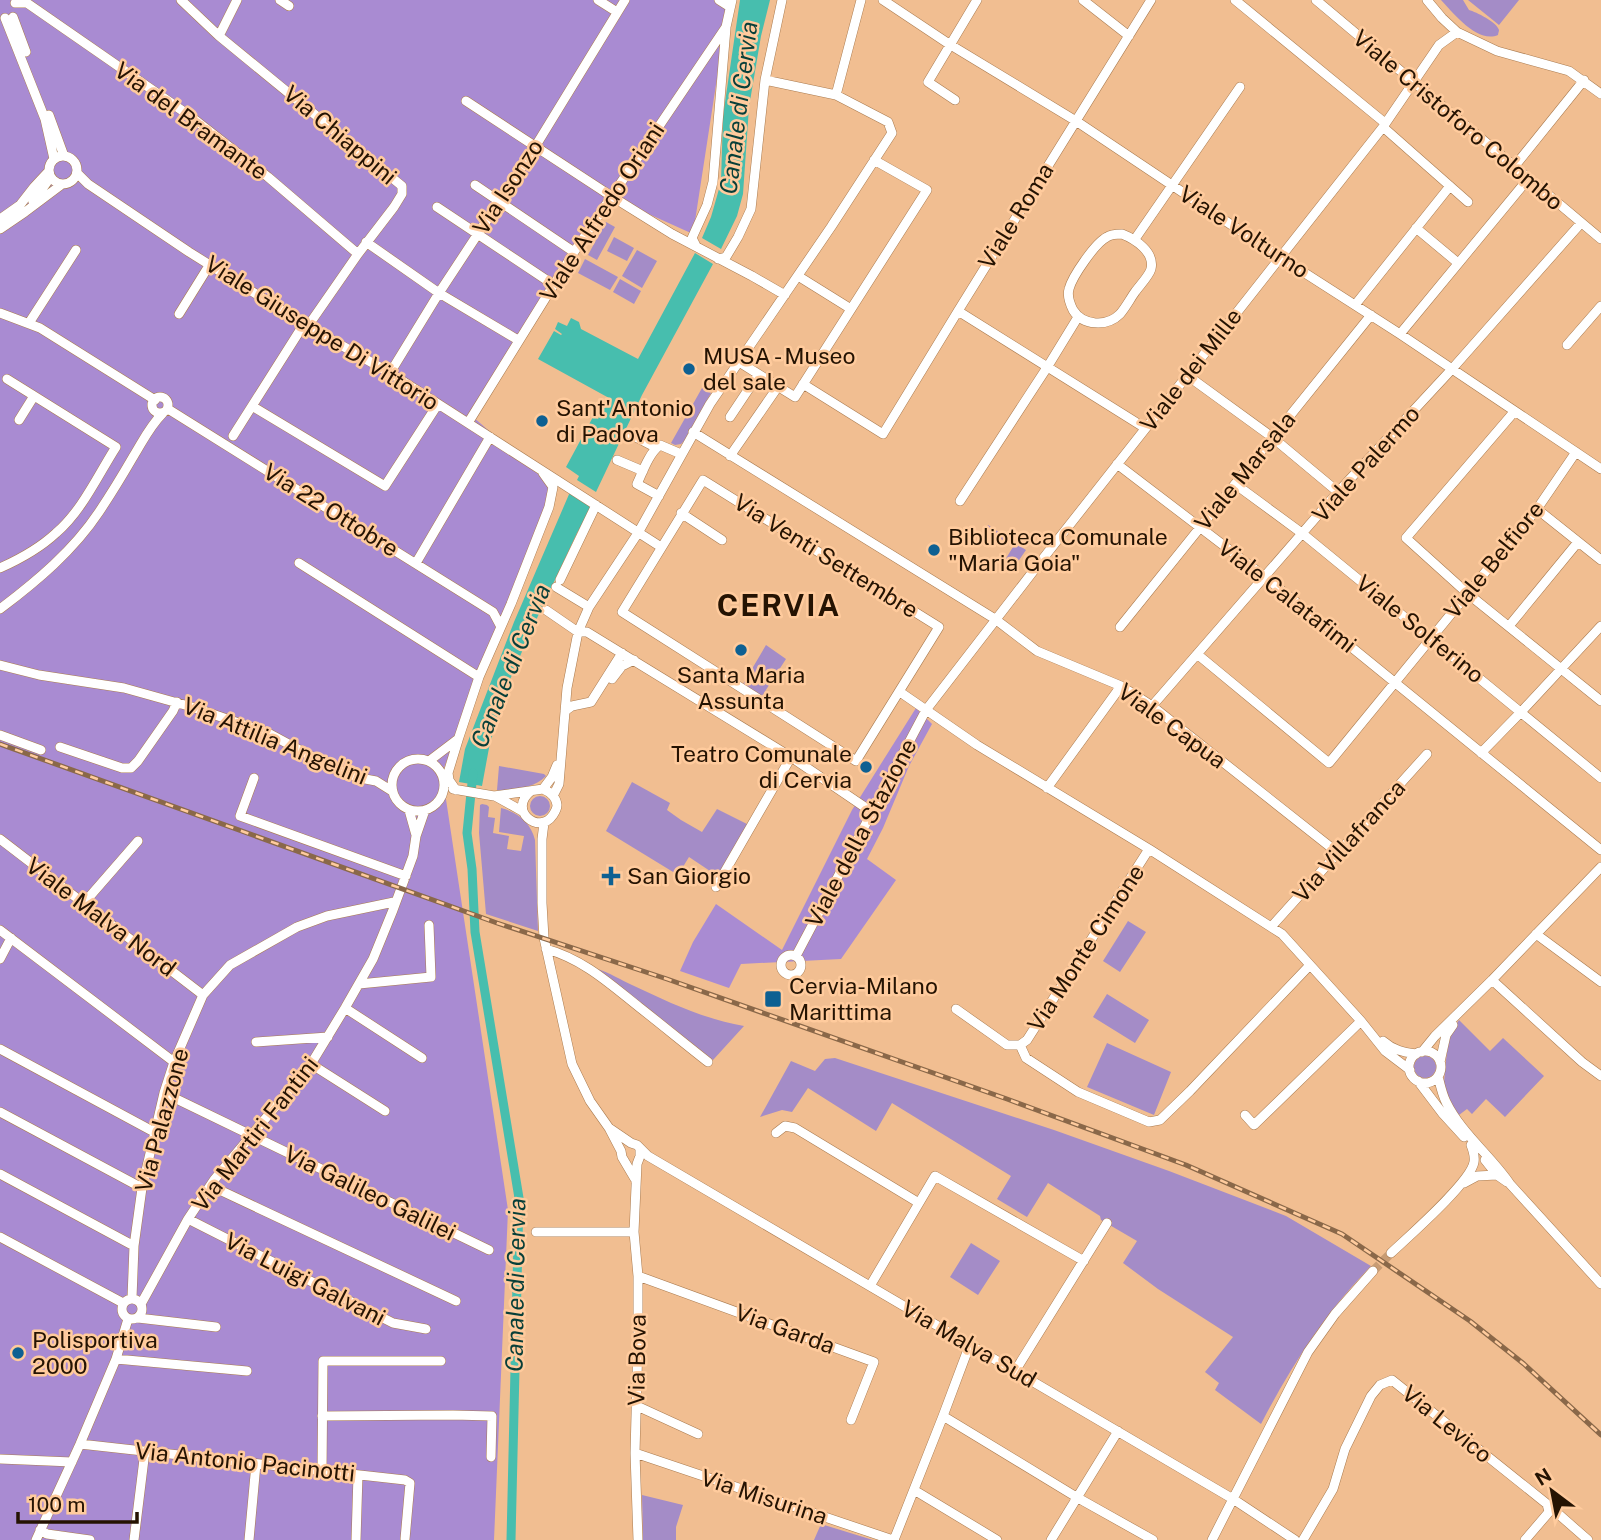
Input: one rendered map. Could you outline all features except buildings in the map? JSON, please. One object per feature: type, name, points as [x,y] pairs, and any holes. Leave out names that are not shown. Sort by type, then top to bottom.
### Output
[{"type":"street","name":"Via Chiappini","points":[[181,0],[219,36],[402,186],[402,194],[394,207],[306,325],[233,436]]},
{"type":"street","points":[[219,36],[237,0]]},
{"type":"street","points":[[280,0],[289,6]]},
{"type":"street","points":[[598,0],[617,12]]},
{"type":"street","name":"Via Isonzo","points":[[390,373],[535,147],[625,0]]},
{"type":"street","points":[[719,0],[731,4]]},
{"type":"street","points":[[718,259],[729,253],[751,209],[765,80],[782,0]]},
{"type":"street","points":[[836,95],[861,0]]},
{"type":"street","name":"Viale Volturno","points":[[883,0],[949,44],[1076,121],[1601,470]]},
{"type":"street","points":[[955,100],[928,82],[976,0]]},
{"type":"street","points":[[1083,0],[1129,36]]},
{"type":"street","name":"Viale Roma","points":[[803,384],[883,434],[1151,0]]},
{"type":"street","points":[[1235,0],[1384,125],[1468,202]]},
{"type":"street","name":"Viale Cristoforo Colombo","points":[[1316,0],[1601,239]]},
{"type":"street","points":[[1427,0],[1457,32],[1497,51],[1564,69],[1601,94]]},
{"type":"street","points":[[6,16],[17,12],[15,1]]},
{"type":"street","name":"Via del Bramante","points":[[15,1],[27,3],[190,116],[268,177],[358,254]]},
{"type":"street","name":"Viale Alfredo Oriani","points":[[468,424],[575,252],[726,27],[731,4]]},
{"type":"street","points":[[6,16],[64,156]]},
{"type":"street","points":[[6,16],[45,118],[54,159]]},
{"type":"street","points":[[698,247],[692,241],[713,182],[726,27]]},
{"type":"street","name":"Viale dei Mille","points":[[926,710],[1384,125],[1439,45],[1457,32]]},
{"type":"street","points":[[553,796],[559,784],[565,711],[578,632],[589,607],[638,533],[710,404],[892,133],[888,122],[836,95],[765,80]]},
{"type":"street","points":[[1514,167],[1584,80]]},
{"type":"street","points":[[1135,239],[1240,87]]},
{"type":"street","points":[[466,101],[611,197],[785,295]]},
{"type":"street","points":[[0,229],[25,212],[61,185],[73,181],[77,173],[76,164],[69,157],[54,159],[49,165],[49,175],[25,212]]},
{"type":"street","points":[[739,362],[795,397],[927,190],[874,160]]},
{"type":"street","name":"Viale Giuseppe Di Vittorio","points":[[77,173],[88,184],[210,264],[306,325],[390,373],[661,547]]},
{"type":"street","points":[[49,175],[61,185]]},
{"type":"street","points":[[0,219],[20,205],[33,187],[49,175]]},
{"type":"street","points":[[1400,334],[1528,179]]},
{"type":"street","points":[[475,185],[575,252]]},
{"type":"street","points":[[1355,305],[1450,186]]},
{"type":"street","points":[[437,207],[554,285]]},
{"type":"street","name":"Viale Palermo","points":[[1152,706],[1338,492],[1452,369],[1581,223]]},
{"type":"street","points":[[1416,228],[1458,262]]},
{"type":"street","points":[[681,237],[694,234]]},
{"type":"street","points":[[1122,234],[1135,239],[1147,251],[1151,270],[1119,314],[1108,323],[1092,323],[1078,317],[1070,304],[1068,291],[1086,260],[1109,235],[1122,234]]},
{"type":"street","points":[[366,242],[439,293],[518,340]]},
{"type":"street","points":[[29,323],[76,250]]},
{"type":"street","points":[[179,314],[210,264]]},
{"type":"street","points":[[798,276],[851,309]]},
{"type":"street","points":[[1567,345],[1601,306]]},
{"type":"street","points":[[958,311],[1145,428]]},
{"type":"street","name":"Via 22 Ottobre","points":[[0,313],[29,323],[51,335],[160,408],[494,612]]},
{"type":"street","name":"Viale Marsala","points":[[1120,627],[1371,315]]},
{"type":"street","points":[[960,501],[1078,317]]},
{"type":"street","points":[[730,417],[758,375]]},
{"type":"street","points":[[1188,376],[1272,437],[1338,492]]},
{"type":"street","points":[[7,379],[134,457]]},
{"type":"street","points":[[730,456],[775,391]]},
{"type":"street","points":[[19,421],[34,396]]},
{"type":"street","points":[[252,406],[385,486],[438,404]]},
{"type":"street","points":[[0,609],[71,549],[98,514],[134,457],[160,408]]},
{"type":"street","points":[[1514,412],[1406,538],[1468,593],[1601,701]]},
{"type":"street","name":"Viale Capua","points":[[693,432],[995,619],[1037,651],[1121,686],[1152,706],[1338,853]]},
{"type":"street","points":[[631,433],[655,447]]},
{"type":"street","points":[[415,563],[491,438]]},
{"type":"street","points":[[659,496],[637,484],[655,447],[660,445],[681,454]]},
{"type":"street","points":[[0,568],[22,558],[57,533],[76,511],[116,447]]},
{"type":"street","name":"Viale Belfiore","points":[[1197,654],[1329,763],[1537,509],[1576,452]]},
{"type":"street","points":[[617,460],[643,471]]},
{"type":"street","name":"Viale Calatafimi","points":[[1116,464],[1265,577],[1601,849]]},
{"type":"street","points":[[456,790],[448,773],[456,740],[549,506],[553,487],[541,469]]},
{"type":"street","name":"Via Venti Settembre","points":[[703,480],[939,627],[856,761],[622,612],[681,513],[703,480]]},
{"type":"street","name":"Viale Solferino","points":[[1236,484],[1303,534],[1601,778]]},
{"type":"street","points":[[589,607],[558,583],[596,505]]},
{"type":"street","points":[[1537,509],[1601,560]]},
{"type":"street","points":[[681,513],[722,540]]},
{"type":"street","points":[[1509,626],[1578,542]]},
{"type":"street","points":[[299,563],[479,677]]},
{"type":"street","points":[[500,627],[494,612],[511,604]]},
{"type":"street","points":[[546,610],[578,632],[587,632],[791,757],[872,812]]},
{"type":"street","points":[[1481,752],[1601,626]]},
{"type":"street","points":[[565,711],[572,706],[591,702],[622,653]]},
{"type":"street","points":[[598,692],[622,666],[634,660]]},
{"type":"street","name":"Via Attilia Angelini","points":[[3,664],[39,675],[124,688],[177,702],[275,736],[331,767],[376,781],[392,791]]},
{"type":"street","points":[[1047,788],[1121,686]]},
{"type":"street","points":[[568,688],[572,697],[580,704]]},
{"type":"street","points":[[900,692],[977,745],[1149,849],[1282,934],[1385,1051],[1410,1070]]},
{"type":"street","points":[[60,747],[122,768],[131,768],[177,702]]},
{"type":"street","name":"Viale della Stazione","points":[[796,956],[926,710]]},
{"type":"street","points":[[0,735],[41,750]]},
{"type":"street","points":[[429,761],[456,740]]},
{"type":"street","points":[[442,772],[436,765],[421,758],[405,762],[394,774],[392,791],[402,806],[410,810],[425,810],[438,802],[443,795],[442,764],[456,740]]},
{"type":"street","name":"Via Villafranca","points":[[1271,927],[1427,754]]},
{"type":"street","points":[[444,783],[456,790],[494,796],[543,789],[561,757]]},
{"type":"street","points":[[716,887],[791,757]]},
{"type":"street","name":"Via Attilia Angelini","points":[[376,781],[394,774]]},
{"type":"street","points":[[254,778],[240,816],[405,876]]},
{"type":"street","points":[[531,821],[544,823],[552,818],[556,811],[557,805],[553,796],[543,789]]},
{"type":"street","points":[[443,795],[456,790]]},
{"type":"street","points":[[522,811],[523,800],[531,791]]},
{"type":"street","points":[[494,796],[522,811],[542,839]]},
{"type":"street","points":[[410,810],[416,836]]},
{"type":"street","name":"Via Martiri Fantini","points":[[380,940],[412,856],[425,810]]},
{"type":"street","points":[[544,823],[542,903],[546,949],[572,1064],[636,1181]]},
{"type":"street","name":"Viale Malva Nord","points":[[0,839],[203,995]]},
{"type":"street","points":[[84,903],[138,841]]},
{"type":"street","name":"Via Monte Cimone","points":[[1020,1045],[1027,1040],[1149,849]]},
{"type":"street","points":[[1601,867],[1492,981],[1410,1061],[1411,1075],[1443,1114],[1471,1145],[1501,1170],[1510,1184],[1601,1284]]},
{"type":"street","name":"Via Martiri Fantini","points":[[38,1536],[133,1318],[143,1310],[142,1304],[188,1219],[251,1135],[312,1064],[373,959],[405,876]]},
{"type":"street","name":"Via Palazzone","points":[[127,1301],[142,1188],[164,1093],[174,1062],[203,995],[230,965],[297,927],[327,916],[394,902]]},
{"type":"street","points":[[359,984],[431,977],[429,925]]},
{"type":"street","points":[[0,930],[174,1062]]},
{"type":"street","points":[[1536,934],[1601,982]]},
{"type":"street","points":[[0,959],[11,938]]},
{"type":"street","points":[[546,949],[576,960],[599,974],[708,1062]]},
{"type":"street","points":[[956,1009],[1007,1045],[1020,1045],[1026,1058],[1078,1092],[1149,1122],[1160,1120],[1190,1091],[1310,965]]},
{"type":"street","points":[[1492,981],[1601,1076]]},
{"type":"street","points":[[1466,1007],[1446,1035],[1438,1076],[1446,1102],[1497,1175],[1510,1184]]},
{"type":"street","points":[[345,1008],[422,1058]]},
{"type":"street","points":[[1363,1023],[1389,1047],[1401,1052],[1430,1052],[1440,1062]]},
{"type":"street","points":[[1245,1115],[1254,1125],[1363,1023]]},
{"type":"street","name":"Via Martiri Fantini","points":[[257,1042],[328,1037]]},
{"type":"street","points":[[0,1049],[156,1133]]},
{"type":"street","points":[[312,1064],[385,1111]]},
{"type":"street","points":[[1418,1081],[1427,1083],[1438,1076]]},
{"type":"street","name":"Via Galileo Galilei","points":[[164,1093],[489,1250]]},
{"type":"street","points":[[0,1112],[142,1188]]},
{"type":"street","points":[[776,1133],[785,1126],[795,1128],[919,1203]]},
{"type":"street","points":[[609,1128],[637,1145],[639,1155],[633,1163],[623,1155]]},
{"type":"street","points":[[623,1155],[625,1145],[631,1143]]},
{"type":"street","points":[[1391,1253],[1462,1184],[1472,1170],[1475,1160],[1471,1145]]},
{"type":"street","name":"Via Bova","points":[[638,1540],[635,1454],[638,1276],[634,1232],[639,1155]]},
{"type":"street","name":"Via Malva Sud","points":[[639,1155],[648,1156],[1118,1431],[1233,1499],[1295,1540]]},
{"type":"street","points":[[1477,1176],[1484,1155]]},
{"type":"street","points":[[0,1174],[134,1246]]},
{"type":"street","points":[[1462,1184],[1477,1176],[1497,1175]]},
{"type":"street","points":[[870,1286],[935,1176],[1084,1261]]},
{"type":"street","points":[[211,1185],[456,1301]]},
{"type":"street","name":"Via Luigi Galvani","points":[[188,1219],[393,1323],[426,1329]]},
{"type":"street","points":[[1015,1371],[1107,1223]]},
{"type":"street","points":[[536,1232],[634,1232]]},
{"type":"street","points":[[0,1237],[127,1301],[137,1300],[142,1304]]},
{"type":"street","points":[[1212,1540],[1308,1352],[1335,1314],[1373,1271]]},
{"type":"street","name":"Via Garda","points":[[638,1276],[874,1362],[850,1420]]},
{"type":"street","points":[[127,1301],[121,1309],[123,1314],[133,1318],[216,1327]]},
{"type":"street","points":[[893,1540],[970,1345]]},
{"type":"street","points":[[116,1359],[247,1371]]},
{"type":"street","points":[[322,1472],[323,1361],[441,1361]]},
{"type":"street","name":"Via Levico","points":[[1303,1540],[1332,1489],[1345,1449],[1371,1396],[1380,1385],[1392,1380],[1547,1504]]},
{"type":"street","points":[[637,1406],[698,1434]]},
{"type":"street","points":[[322,1416],[492,1416],[491,1457]]},
{"type":"street","points":[[943,1416],[1077,1498],[1153,1540]]},
{"type":"street","points":[[1051,1540],[1118,1431]]},
{"type":"street","name":"Via Antonio Pacinotti","points":[[80,1444],[405,1480],[410,1483],[405,1539]]},
{"type":"street","points":[[134,1540],[145,1451]]},
{"type":"street","name":"Via Misurina","points":[[635,1454],[893,1540]]},
{"type":"street","points":[[0,1459],[72,1462]]},
{"type":"street","points":[[249,1540],[256,1464]]},
{"type":"street","points":[[356,1540],[358,1475]]},
{"type":"street","points":[[914,1490],[998,1540]]},
{"type":"street","points":[[1525,1540],[1549,1512],[1547,1504]]},
{"type":"street","points":[[1547,1504],[1588,1540]]},
{"type":"street","points":[[38,1536],[47,1534],[90,1540]]},
{"type":"shaded area","points":[[0,0],[729,0],[693,234],[611,197],[472,416],[553,487],[442,773],[508,1210],[494,1540],[0,1540]]},
{"type":"shaded area","points":[[1441,0],[1463,0],[1469,10],[1497,27],[1498,35],[1490,37],[1474,31]]},
{"type":"shaded area","points":[[1468,0],[1519,0],[1499,25]]},
{"type":"shaded area","points":[[606,222],[615,227],[597,260],[588,255]]},
{"type":"shaded area","points":[[614,237],[634,248],[627,261],[607,251]]},
{"type":"shaded area","points":[[637,250],[657,261],[642,288],[622,276]]},
{"type":"shaded area","points":[[585,259],[618,277],[610,290],[578,273]]},
{"type":"shaded area","points":[[620,279],[641,291],[634,304],[613,292]]},
{"type":"shaded area","points":[[702,388],[711,393],[684,441],[675,445],[671,443]]},
{"type":"shaded area","points":[[988,525],[1026,550],[1015,566],[1005,560],[1013,547],[986,529]]},
{"type":"shaded area","points":[[766,645],[786,659],[762,696],[743,684]]},
{"type":"shaded area","points":[[916,708],[932,724],[909,766],[867,859],[896,880],[841,959],[741,964],[729,988],[680,971],[693,942],[716,904],[782,950],[852,810]]},
{"type":"shaded area","points":[[499,766],[546,776],[530,786],[499,791]]},
{"type":"shaded area","points":[[632,782],[670,803],[667,810],[702,832],[717,809],[749,825],[719,877],[689,857],[678,875],[606,831]]},
{"type":"shaded area","points":[[540,796],[547,799],[550,806],[547,813],[540,816],[533,813],[530,806],[533,799]]},
{"type":"shaded area","points":[[482,804],[489,807],[488,817],[495,818],[493,833],[509,836],[507,849],[521,851],[524,836],[499,832],[501,808],[523,819],[533,834],[538,931],[486,914],[479,833]]},
{"type":"shaded area","points":[[1128,921],[1146,932],[1120,972],[1103,961]]},
{"type":"shaded area","points":[[598,969],[686,1009],[744,1026],[713,1060]]},
{"type":"shaded area","points":[[1107,994],[1149,1020],[1135,1043],[1093,1017]]},
{"type":"shaded area","points":[[1459,1020],[1490,1051],[1503,1038],[1544,1076],[1505,1117],[1486,1099],[1472,1114],[1467,1109],[1459,1115],[1448,1097],[1444,1085],[1445,1068],[1452,1032]]},
{"type":"shaded area","points":[[1107,1043],[1171,1072],[1154,1115],[1087,1087]]},
{"type":"shaded area","points":[[1425,1056],[1433,1059],[1436,1067],[1433,1075],[1425,1078],[1417,1075],[1414,1067],[1417,1059]]},
{"type":"shaded area","points":[[835,1058],[1054,1130],[1286,1216],[1371,1266],[1339,1302],[1310,1341],[1261,1424],[1215,1390],[1219,1383],[1205,1372],[1233,1337],[1123,1263],[1137,1241],[1048,1183],[1027,1217],[997,1199],[1011,1176],[892,1103],[876,1131],[808,1088],[792,1112],[782,1110],[760,1117],[791,1061],[815,1071],[825,1059]]},
{"type":"shaded area","points":[[971,1243],[1000,1261],[978,1295],[950,1277]]},
{"type":"shaded area","points":[[642,1495],[683,1505],[676,1527],[676,1540],[643,1540]]},
{"type":"shaded area","points":[[821,1524],[873,1540],[814,1540]]},
{"type":"water","points":[[740,0],[770,0],[749,107],[743,194],[737,216],[721,249],[702,238],[721,182],[723,116]]},
{"type":"water","points":[[695,253],[713,264],[642,395],[596,492],[577,480],[579,476],[566,467],[593,417],[598,419],[609,398],[538,359],[554,331],[562,334],[555,329],[558,322],[567,326],[571,318],[579,322],[581,329],[638,359]]},
{"type":"water","points":[[570,492],[592,506],[530,633],[503,696],[482,786],[459,782],[465,749],[514,622]]},
{"type":"waterway","name":"Canale di Cervia","points":[[473,773],[467,833],[475,932],[519,1198],[511,1540]]},
{"type":"tunnel","points":[[1373,1271],[1391,1253]]},
{"type":"railway","points":[[0,744],[497,923],[667,979],[1186,1165],[1342,1234],[1470,1321],[1524,1364],[1601,1435]]},
{"type":"place","name":"MUSA - Museo del sale","points":[[689,369]]},
{"type":"place","name":"Sant'Antonio di Padova","points":[[542,421]]},
{"type":"place","name":"Biblioteca Comunale \"Maria Goia\"","points":[[934,550]]},
{"type":"place","name":"Santa Maria Assunta","points":[[741,650]]},
{"type":"place","name":"Teatro Comunale di Cervia","points":[[866,767]]},
{"type":"place","name":"San Giorgio","points":[[611,876]]},
{"type":"place","name":"Cervia-Milano Marittima","points":[[773,999]]},
{"type":"place","name":"Polisportiva 2000","points":[[18,1353]]},
{"type":"district","name":"CERVIA","points":[[779,606]]}]
